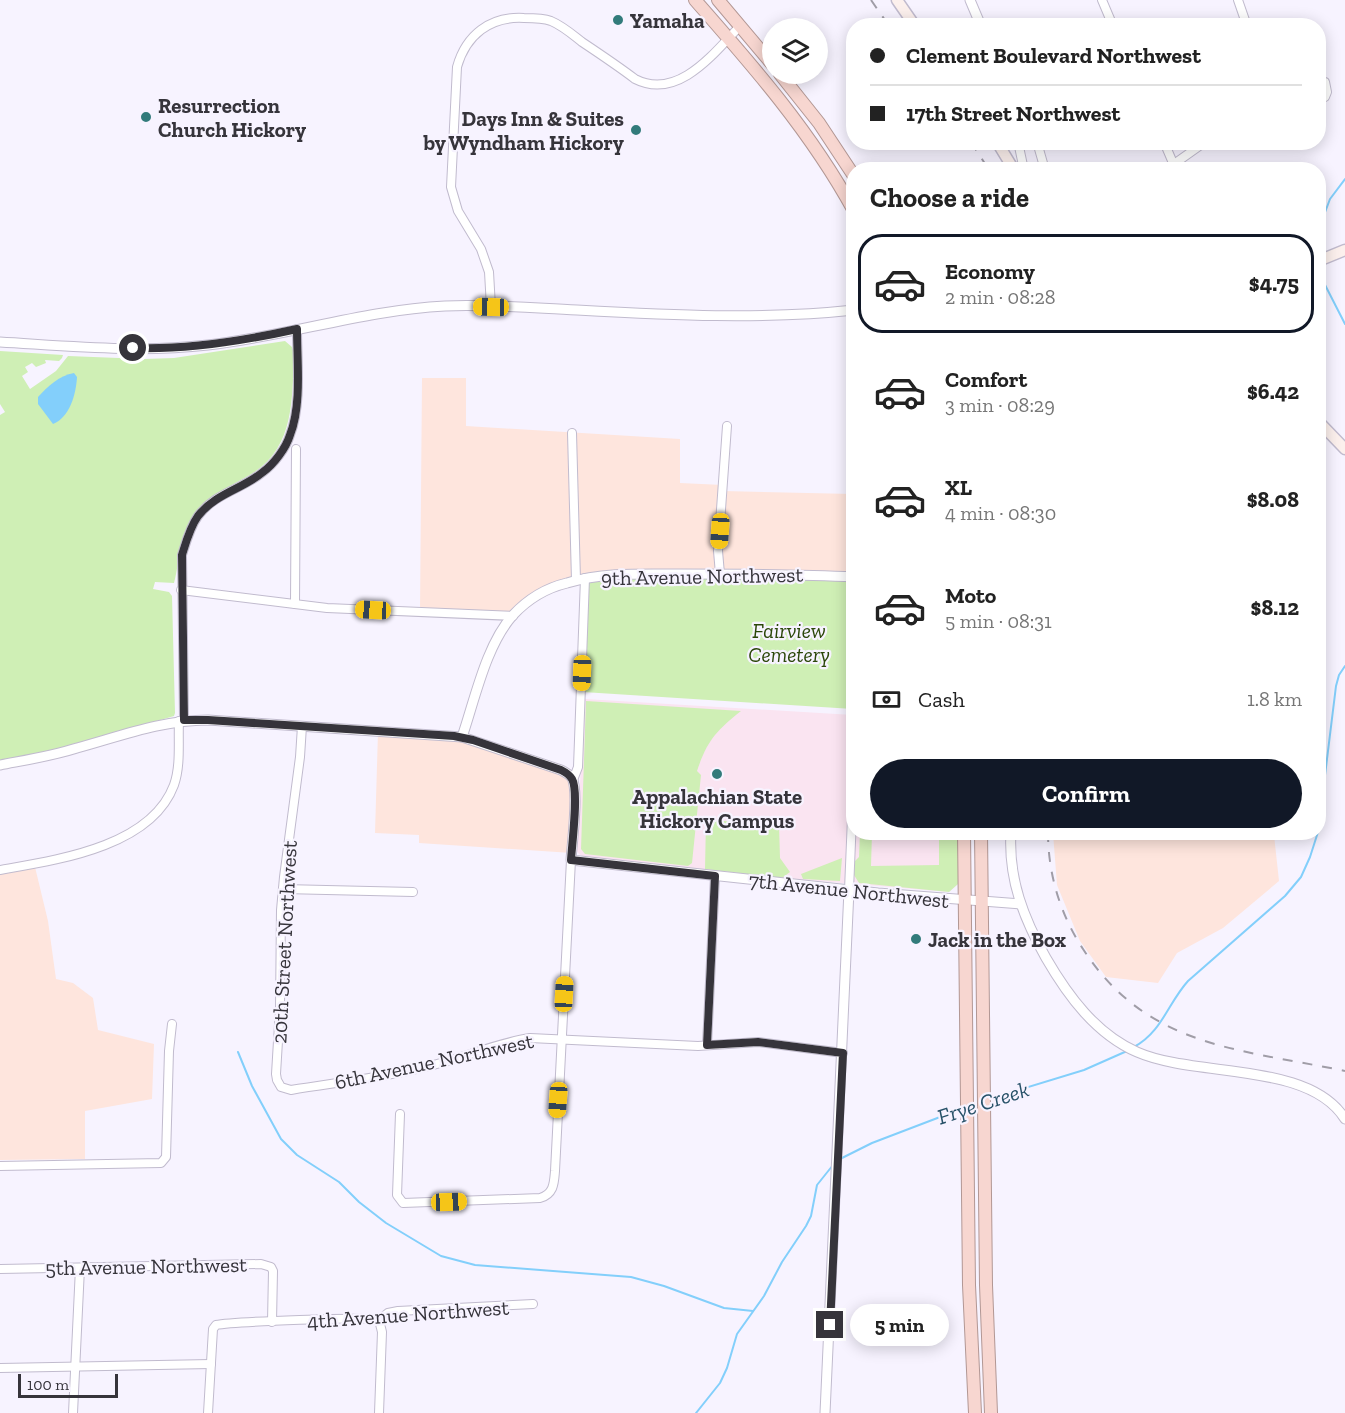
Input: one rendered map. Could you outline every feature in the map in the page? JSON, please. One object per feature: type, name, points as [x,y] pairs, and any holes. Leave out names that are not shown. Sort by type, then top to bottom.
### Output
[{"type":"highway","points":[[695,0],[780,99],[804,131],[846,198]]},
{"type":"highway","points":[[718,0],[762,52]]},
{"type":"highway","points":[[788,84],[819,123],[846,164]]},
{"type":"highway","points":[[964,840],[969,1284],[975,1413]]},
{"type":"highway","points":[[981,840],[986,1262],[991,1413]]},
{"type":"main road","points":[[897,0],[909,18]]},
{"type":"main road","points":[[1326,258],[1345,250]]},
{"type":"main road","points":[[1326,429],[1345,449]]},
{"type":"street","points":[[970,0],[978,18]]},
{"type":"street","points":[[1102,0],[1110,18]]},
{"type":"street","points":[[1238,0],[1244,18]]},
{"type":"street","points":[[491,307],[489,272],[481,249],[458,211],[451,187],[455,80],[462,52],[468,41],[482,28],[496,21],[514,17],[540,18],[551,21],[635,79],[648,84],[661,85],[675,82],[687,75],[740,26]]},
{"type":"street","points":[[1181,162],[1195,150]]},
{"type":"street","points":[[0,342],[98,348],[180,348],[225,343],[400,310],[447,306],[700,316],[779,315],[846,311]]},
{"type":"street","points":[[0,870],[63,857],[103,845],[133,832],[152,818],[166,801],[174,783],[178,764],[181,721],[182,555],[198,516],[217,498],[263,473],[290,437],[296,414],[297,329]]},
{"type":"street","points":[[720,574],[718,551],[727,426]]},
{"type":"street","points":[[400,1114],[397,1195],[403,1203],[545,1197],[554,1186],[575,792],[573,780],[578,767],[580,579],[572,434]]},
{"type":"street","points":[[295,604],[296,449]]},
{"type":"street","name":"9th Avenue Northwest","points":[[462,737],[490,654],[501,632],[513,616],[541,593],[580,579],[608,575],[720,574],[846,577]]},
{"type":"street","points":[[182,590],[327,608],[513,616]]},
{"type":"street","points":[[0,765],[52,755],[142,728],[181,721],[302,726],[462,737],[561,770],[573,780]]},
{"type":"street","name":"20th Street Northwest","points":[[279,1085],[276,1074],[283,889],[302,726]]},
{"type":"street","points":[[825,1413],[851,840]]},
{"type":"street","points":[[1011,840],[1013,870],[1020,904],[1038,943],[1068,992],[1093,1022],[1138,1052],[1172,1063],[1280,1079],[1301,1086],[1319,1093],[1332,1103],[1345,1119]]},
{"type":"street","name":"7th Avenue Northwest","points":[[571,860],[849,890],[1020,904]]},
{"type":"street","points":[[707,1045],[715,876]]},
{"type":"street","points":[[283,889],[413,892]]},
{"type":"street","points":[[0,1166],[160,1163],[164,1161],[167,1147],[169,1051],[172,1024]]},
{"type":"street","name":"6th Avenue Northwest","points":[[279,1085],[291,1090],[394,1073],[435,1065],[519,1040],[541,1037],[707,1045],[758,1042],[843,1053]]},
{"type":"street","name":"5th Avenue Northwest","points":[[0,1269],[266,1265],[273,1271],[272,1322]]},
{"type":"street","points":[[73,1413],[80,1268]]},
{"type":"street","name":"4th Avenue Northwest","points":[[211,1364],[213,1329],[219,1324],[364,1318],[379,1320],[388,1313],[398,1311],[533,1304]]},
{"type":"street","points":[[379,1320],[382,1332],[379,1413]]},
{"type":"street","points":[[0,1368],[211,1364],[208,1413]]},
{"type":"shaded area","points":[[422,378],[466,378],[466,426],[680,439],[680,483],[723,485],[723,491],[846,494],[846,577],[565,583],[513,616],[420,613]]},
{"type":"shaded area","name":"Appalachian State Hickory Campus","points":[[585,699],[846,715],[846,840],[958,840],[958,884],[949,892],[748,875],[584,857],[576,850]]},
{"type":"shaded area","points":[[378,732],[473,740],[573,780],[572,853],[419,843],[419,835],[375,833]]},
{"type":"shaded area","points":[[1054,840],[1275,840],[1279,881],[1223,928],[1177,953],[1158,983],[1106,977],[1080,941],[1057,885]]},
{"type":"shaded area","points":[[35,867],[48,921],[56,979],[73,983],[93,998],[98,1030],[154,1044],[152,1099],[85,1111],[85,1159],[0,1160],[0,874]]},
{"type":"green space","points":[[285,341],[292,347],[294,353],[291,406],[283,438],[275,452],[263,465],[205,503],[193,517],[184,534],[174,583],[155,582],[153,589],[169,592],[172,596],[174,716],[78,744],[0,763],[0,415],[5,412],[0,404],[0,351],[63,355],[59,361],[45,360],[46,363],[36,367],[32,363],[25,367],[28,372],[22,376],[30,389],[56,371],[68,356],[174,358]]},
{"type":"green space","name":"Fairview Cemetery","points":[[618,578],[846,581],[846,709],[583,692],[587,581]]},
{"type":"green space","points":[[586,701],[741,711],[713,737],[697,771],[701,775],[692,863],[688,866],[585,854],[581,849]]},
{"type":"green space","points":[[706,820],[779,824],[780,858],[790,872],[782,878],[705,869]]},
{"type":"green space","points":[[860,840],[872,840],[871,866],[939,865],[939,840],[958,840],[958,884],[949,892],[859,883],[854,875],[854,862],[859,857]]},
{"type":"green space","points":[[842,858],[840,881],[803,879],[801,874]]},
{"type":"water","points":[[74,373],[77,377],[71,404],[64,416],[53,424],[38,404],[38,397],[59,379]]},
{"type":"waterway","name":"Frye Creek","points":[[1326,210],[1330,199],[1345,179]]},
{"type":"waterway","name":"Frye Creek","points":[[1326,287],[1345,324]]},
{"type":"waterway","name":"Frye Creek","points":[[1326,767],[1336,686],[1345,666]]},
{"type":"waterway","name":"Frye Creek","points":[[1134,1047],[1144,1041],[1158,1025],[1188,981],[1285,896],[1301,877],[1315,840]]},
{"type":"waterway","name":"Frye Creek","points":[[989,1099],[1084,1070],[1127,1051]]},
{"type":"waterway","points":[[238,1052],[252,1086],[281,1139],[297,1155],[339,1182],[359,1202],[386,1223],[441,1256],[475,1265],[631,1277],[664,1286],[724,1308],[753,1311]]},
{"type":"waterway","name":"Frye Creek","points":[[840,1159],[872,1143],[961,1109]]},
{"type":"waterway","name":"Frye Creek","points":[[696,1413],[720,1383],[737,1334],[764,1296],[782,1262],[806,1226],[811,1216],[817,1185],[833,1165]]},
{"type":"railway","points":[[871,0],[883,18]]},
{"type":"railway","points":[[976,150],[984,162]]},
{"type":"railway","points":[[1048,840],[1050,863],[1057,893],[1075,936],[1108,982],[1136,1007],[1166,1025],[1199,1039],[1269,1057],[1345,1071]]},
{"type":"place","name":"Yamaha","points":[[618,20]]},
{"type":"place","name":"Resurrection Church Hickory","points":[[146,117]]},
{"type":"place","name":"Days Inn & Suites by Wyndham Hickory","points":[[636,130]]},
{"type":"place","name":"Appalachian State Hickory Campus","points":[[717,774]]},
{"type":"place","name":"Jack in the Box","points":[[916,939]]},
{"type":"route","points":[[133,348],[180,348],[210,345],[297,329],[296,414],[290,437],[263,473],[217,498],[198,516],[182,555],[184,720],[454,736],[473,740],[561,770],[573,780],[575,792],[571,860],[715,876],[707,1045],[758,1042],[843,1053],[830,1325]]}]
